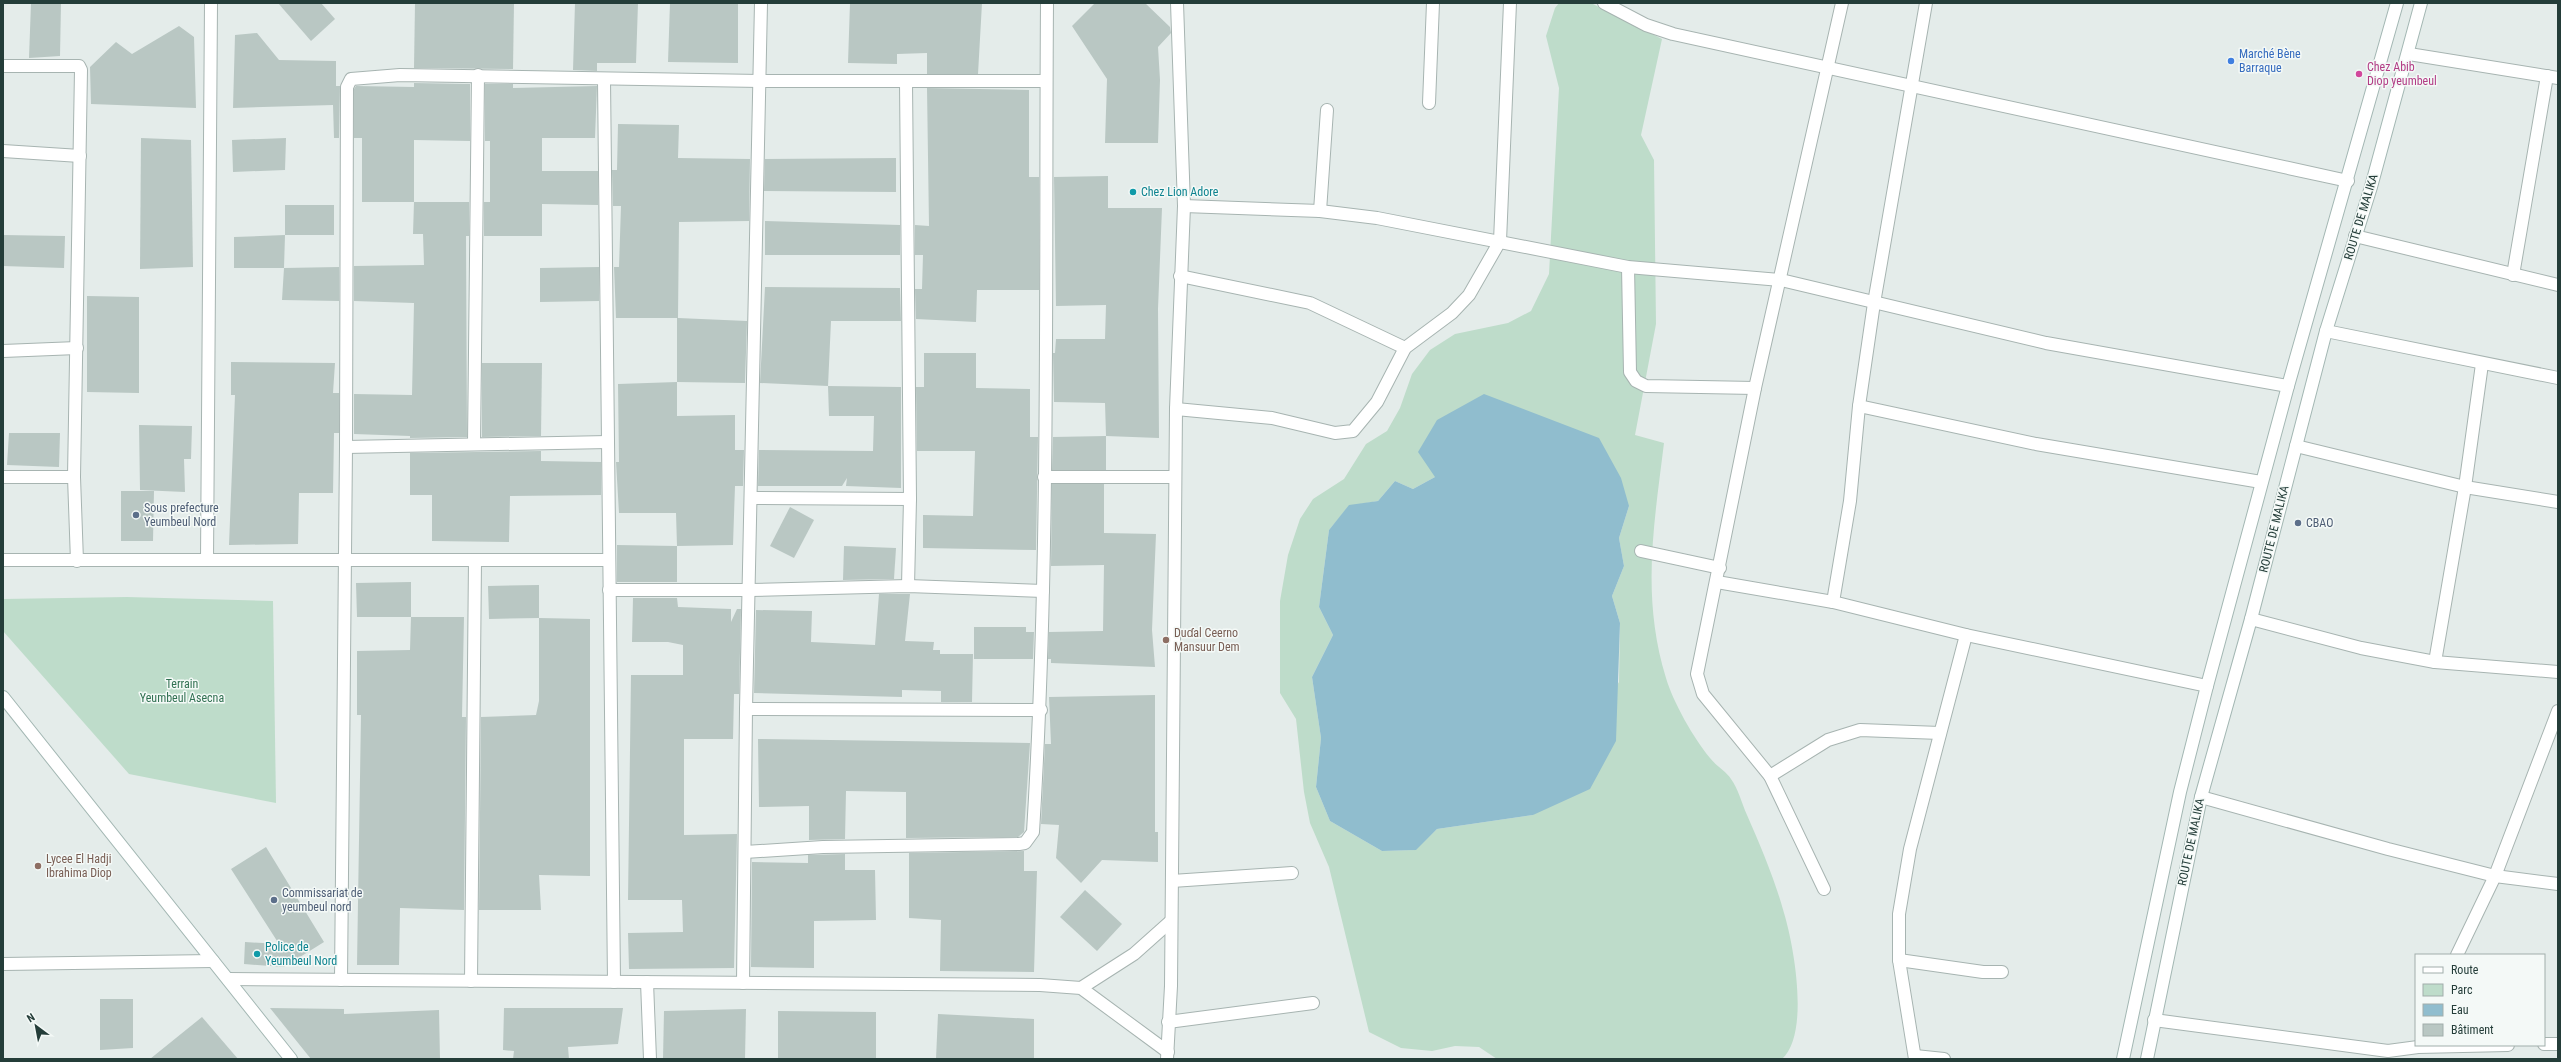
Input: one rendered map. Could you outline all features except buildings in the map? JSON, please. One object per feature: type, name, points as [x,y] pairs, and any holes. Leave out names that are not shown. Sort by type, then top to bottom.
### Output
[{"type":"street","points":[[207,560],[211,3]]},
{"type":"street","points":[[743,983],[746,709],[752,498],[761,3]]},
{"type":"street","points":[[745,852],[824,846],[1025,843],[1033,832],[1040,710],[1043,591],[1047,3]]},
{"type":"street","points":[[1168,1055],[1172,881],[1176,409],[1180,276],[1184,206],[1178,3]]},
{"type":"street","points":[[1429,103],[1433,3]]},
{"type":"street","points":[[1176,409],[1272,418],[1335,433],[1353,431],[1377,402],[1405,348],[1452,313],[1469,295],[1500,241],[1510,3]]},
{"type":"street","points":[[1604,3],[1646,25],[1673,34],[1826,68],[1914,85],[2348,181]]},
{"type":"street","points":[[1824,889],[1770,776],[1703,694],[1699,685],[1697,674],[1720,568],[1755,388],[1781,280],[1826,68],[1842,3]]},
{"type":"street","points":[[1833,602],[1850,501],[1859,406],[1874,303],[1914,85],[1926,3]]},
{"type":"street","name":"ROUTE DE MALIKA","points":[[2123,1059],[2180,792],[2207,686],[2261,482],[2348,181],[2397,3]]},
{"type":"street","name":"ROUTE DE MALIKA","points":[[2146,1059],[2200,797],[2251,619],[2326,331],[2356,236],[2409,54],[2421,3]]},
{"type":"street","points":[[2409,54],[2553,77],[2513,275]]},
{"type":"street","points":[[3,66],[78,66],[81,70],[74,477],[77,561]]},
{"type":"street","points":[[341,980],[348,83],[354,78],[400,75],[478,75],[604,80],[906,82],[1046,81]]},
{"type":"street","points":[[474,444],[478,75]]},
{"type":"street","points":[[604,80],[614,982]]},
{"type":"street","points":[[906,82],[910,499],[908,586]]},
{"type":"street","points":[[1320,211],[1327,110]]},
{"type":"street","points":[[3,151],[80,156]]},
{"type":"street","points":[[1184,206],[1320,211],[1377,218],[1628,266],[1781,280],[2046,343],[2288,386]]},
{"type":"street","points":[[2356,236],[2558,285]]},
{"type":"street","points":[[1628,266],[1630,372],[1636,381],[1646,386],[1755,388]]},
{"type":"street","points":[[1180,276],[1310,303],[1405,348]]},
{"type":"street","points":[[2326,331],[2482,364],[2558,378]]},
{"type":"street","points":[[3,351],[77,348]]},
{"type":"street","points":[[2435,662],[2465,487],[2482,364]]},
{"type":"street","points":[[1859,406],[2036,444],[2261,482]]},
{"type":"street","points":[[346,447],[608,442]]},
{"type":"street","points":[[2296,446],[2465,487],[2558,502]]},
{"type":"street","points":[[3,477],[74,477]]},
{"type":"street","points":[[1044,477],[1175,477]]},
{"type":"street","points":[[752,498],[910,499]]},
{"type":"street","points":[[1641,550],[1720,568]]},
{"type":"street","points":[[3,560],[609,560]]},
{"type":"street","points":[[471,981],[475,560]]},
{"type":"street","points":[[1717,582],[1833,602],[1966,635],[2207,686]]},
{"type":"street","points":[[609,590],[750,590],[908,586],[1043,591]]},
{"type":"street","points":[[2251,619],[2361,648],[2435,662],[2558,672]]},
{"type":"street","points":[[1944,1059],[1915,1058],[1899,960],[1899,914],[1910,849],[1966,635]]},
{"type":"street","points":[[3,697],[291,1059]]},
{"type":"street","points":[[746,709],[1040,710]]},
{"type":"street","points":[[2457,954],[2495,876],[2558,711]]},
{"type":"street","points":[[1770,776],[1828,740],[1860,730],[1940,733]]},
{"type":"street","points":[[2200,797],[2388,849],[2495,876],[2558,884]]},
{"type":"street","points":[[1172,881],[1292,873]]},
{"type":"street","points":[[1081,988],[1134,954],[1171,921]]},
{"type":"street","points":[[1899,960],[1983,972],[2002,972]]},
{"type":"street","points":[[3,964],[214,961]]},
{"type":"street","points":[[228,979],[1040,985],[1081,988],[1168,1055]]},
{"type":"street","points":[[647,982],[650,1059]]},
{"type":"street","points":[[1168,1022],[1313,1003]]},
{"type":"street","points":[[2154,1020],[2388,1055],[2418,1046]]},
{"type":"street","points":[[2545,1044],[2558,1044]]},
{"type":"green space","points":[[1559,3],[1591,3],[1662,39],[1641,135],[1654,160],[1656,324],[1635,435],[1664,443],[1652,560],[1654,618],[1658,648],[1669,688],[1697,741],[1712,761],[1729,776],[1736,787],[1776,888],[1788,928],[1795,967],[1798,1011],[1796,1030],[1791,1047],[1782,1059],[1497,1059],[1479,1047],[1455,1046],[1432,1051],[1401,1048],[1369,1032],[1329,867],[1310,823],[1304,792],[1296,719],[1280,693],[1280,601],[1288,555],[1300,519],[1313,499],[1344,479],[1366,444],[1387,431],[1400,408],[1412,374],[1430,350],[1455,334],[1508,323],[1531,311],[1549,274],[1559,88],[1546,36],[1555,8]],"holes":[[[1435,477],[1629,506],[1619,538],[1624,566],[1612,596],[1620,623],[1619,682],[1533,815],[1437,829],[1415,850],[1382,851],[1330,821],[1316,787],[1321,738],[1312,677],[1333,635],[1319,607],[1329,530],[1349,506],[1378,501],[1395,481],[1413,489]]]},
{"type":"green space","name":"Terrain Yeumbeul Asecna","points":[[127,597],[273,601],[276,803],[129,774],[3,631],[3,599]]},
{"type":"water","points":[[1484,394],[1599,438],[1621,478],[1629,506],[1619,538],[1624,566],[1612,596],[1620,623],[1616,741],[1590,789],[1533,815],[1437,829],[1416,850],[1382,851],[1330,821],[1316,787],[1321,738],[1312,677],[1333,635],[1319,607],[1329,530],[1349,505],[1378,501],[1395,481],[1413,489],[1435,477],[1418,452],[1437,420]]},
{"type":"place","name":"Marché Bène Barraque","points":[[2231,61]]},
{"type":"place","name":"Chez Abib Diop yeumbeul","points":[[2359,74]]},
{"type":"place","name":"Chez Lion Adore","points":[[1133,192]]},
{"type":"place","name":"Sous prefecture Yeumbeul Nord","points":[[136,515]]},
{"type":"place","name":"CBAO","points":[[2298,523]]},
{"type":"place","name":"Duɗal Ceerno Mansuur Dem","points":[[1166,640]]},
{"type":"place","name":"Lycee El Hadji Ibrahima Diop","points":[[38,866]]},
{"type":"place","name":"Commissariat de yeumbeul nord","points":[[274,900]]},
{"type":"place","name":"Police de Yeumbeul Nord","points":[[257,954]]}]
